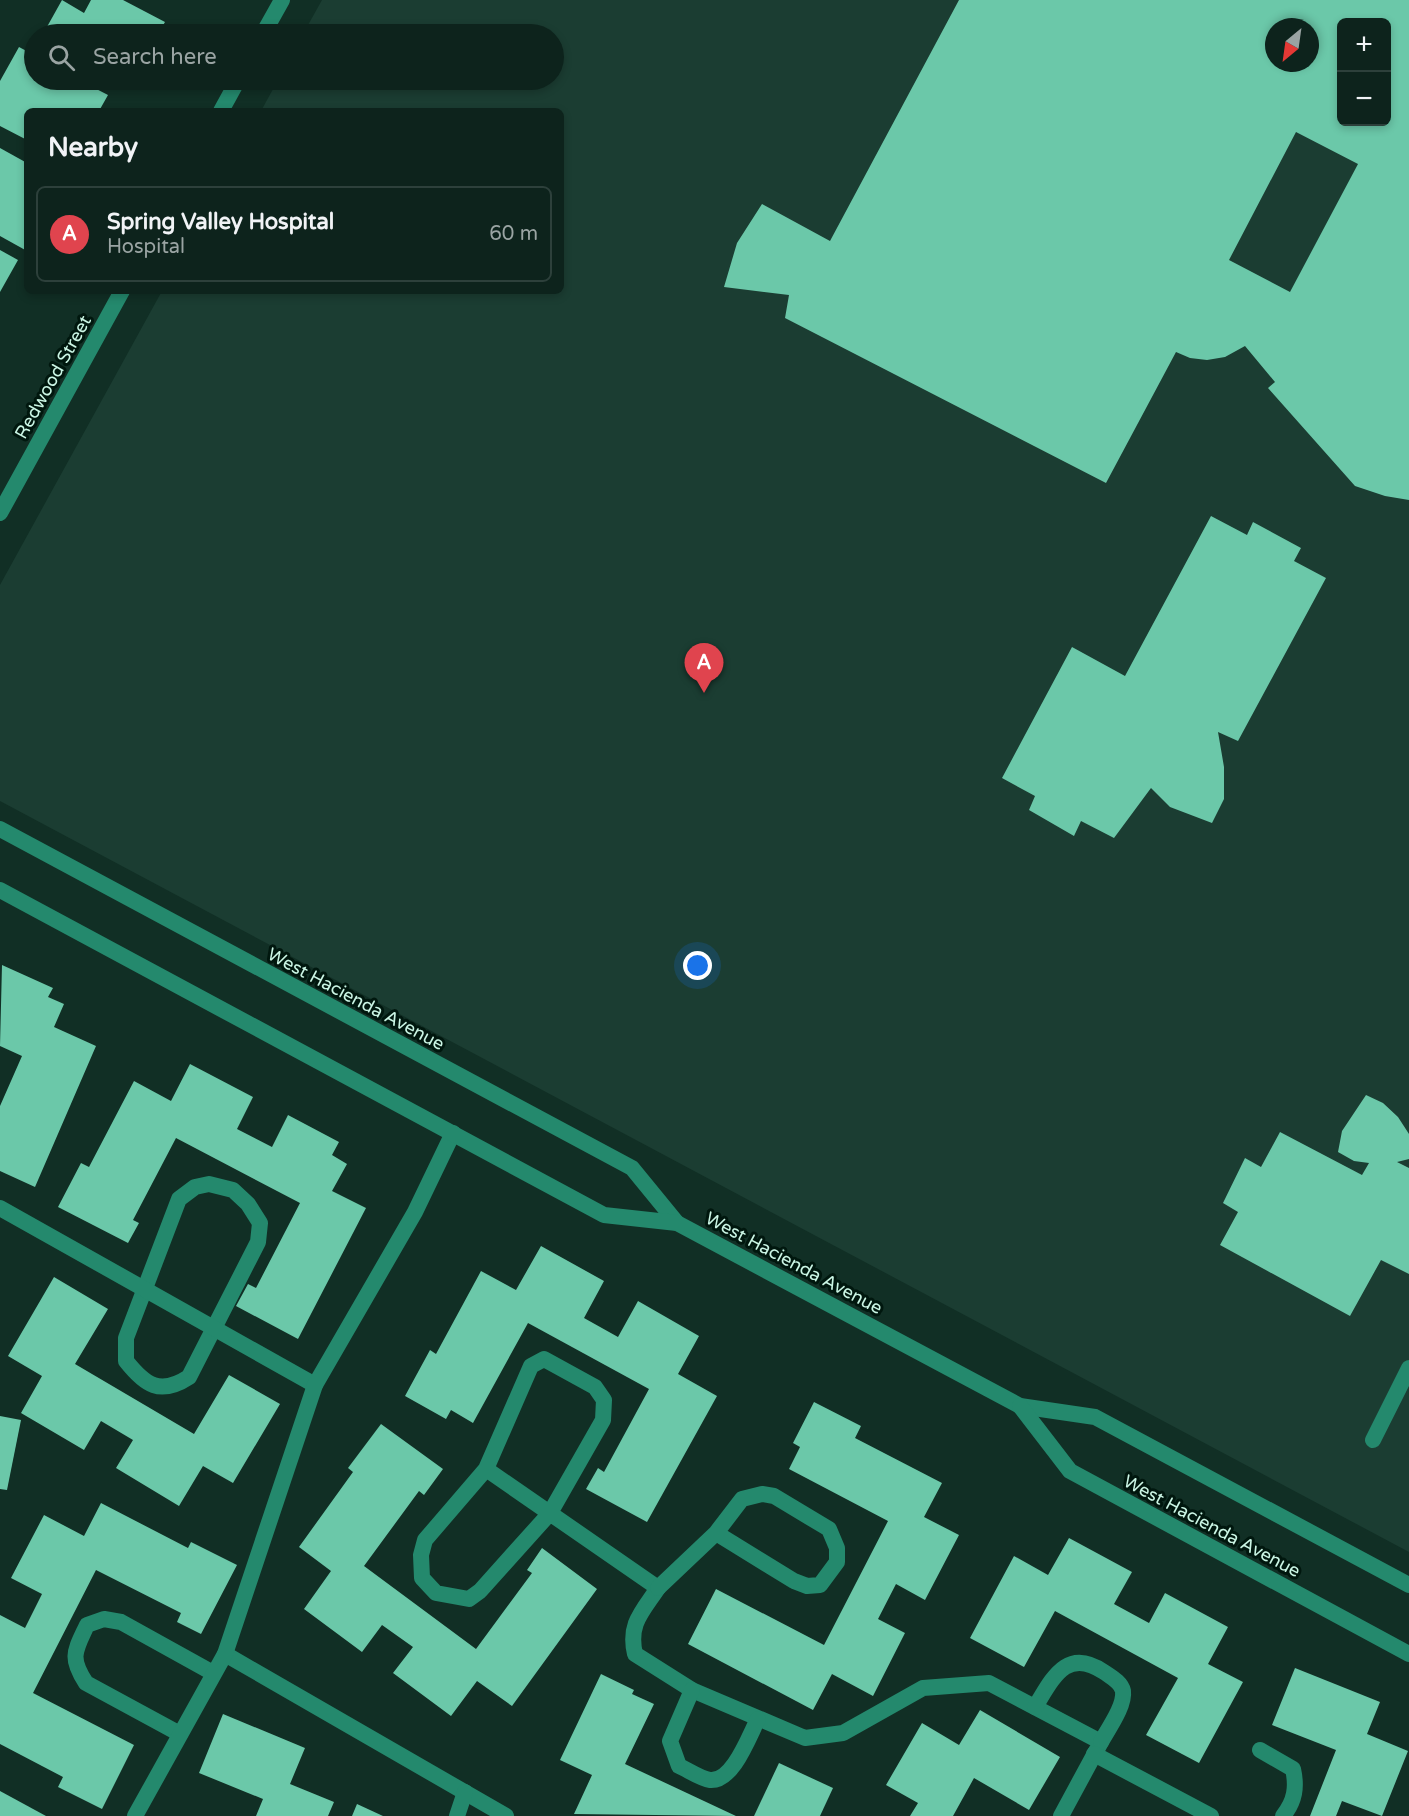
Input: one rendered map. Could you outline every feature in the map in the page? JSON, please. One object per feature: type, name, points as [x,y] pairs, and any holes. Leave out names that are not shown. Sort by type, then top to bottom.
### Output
[{"type":"main road","points":[[269,24],[282,0]]},
{"type":"main road","points":[[223,108],[233,90]]},
{"type":"main road","name":"Redwood Street","points":[[0,513],[120,294]]},
{"type":"main road","name":"West Hacienda Avenue","points":[[0,830],[632,1168],[677,1223]]},
{"type":"main road","name":"West Hacienda Avenue","points":[[0,890],[604,1215],[677,1223],[1020,1406],[1095,1417],[1409,1585]]},
{"type":"main road","points":[[135,1816],[225,1654],[315,1385],[415,1212],[453,1133]]},
{"type":"main road","points":[[209,1184],[233,1190],[260,1223],[258,1242],[215,1330],[189,1377],[177,1385],[162,1389],[139,1378],[126,1361],[126,1338],[143,1290],[179,1200],[195,1187],[209,1184]]},
{"type":"main road","points":[[0,1208],[315,1385]]},
{"type":"main road","points":[[544,1359],[595,1387],[604,1400],[603,1420],[550,1513],[469,1599],[451,1598],[436,1593],[422,1578],[421,1555],[425,1540],[486,1469],[531,1366],[544,1359]]},
{"type":"main road","points":[[1373,1440],[1409,1368]]},
{"type":"main road","name":"West Hacienda Avenue","points":[[1020,1406],[1070,1472],[1409,1654]]},
{"type":"main road","points":[[486,1469],[658,1588]]},
{"type":"main road","points":[[717,1533],[794,1581],[807,1586],[820,1585],[837,1562],[837,1548],[829,1529],[774,1497],[762,1494],[742,1499],[717,1533],[658,1588],[639,1616],[631,1636],[635,1654],[692,1690],[805,1738],[843,1733],[923,1688],[989,1683],[1035,1707],[1211,1816]]},
{"type":"main road","points":[[180,1734],[86,1683],[76,1669],[73,1656],[87,1625],[104,1619],[121,1622],[213,1673]]},
{"type":"main road","points":[[225,1654],[506,1816]]},
{"type":"main road","points":[[1035,1707],[1059,1669],[1068,1664],[1082,1663],[1098,1668],[1118,1682],[1123,1691],[1122,1702],[1061,1816]]},
{"type":"main road","points":[[692,1690],[670,1741],[680,1766],[711,1780],[724,1776],[737,1761],[758,1719]]},
{"type":"main road","points":[[1260,1750],[1293,1769],[1296,1782],[1294,1797],[1284,1816]]},
{"type":"main road","points":[[458,1816],[465,1792]]},
{"type":"shaded area","points":[[322,0],[1409,0],[1409,1552],[0,801],[0,585],[160,294],[564,294],[564,108],[263,108],[273,90],[564,90],[564,24],[309,24]]},
{"type":"building","points":[[62,0],[84,13],[91,0],[123,0],[165,22],[164,24],[49,24]]},
{"type":"building","points":[[959,0],[1409,0],[1409,500],[1385,496],[1355,486],[1268,388],[1275,382],[1245,346],[1225,357],[1207,360],[1190,358],[1176,352],[1106,483],[785,318],[789,295],[724,287],[737,243],[762,204],[830,241]],"holes":[[[1296,132],[1358,164],[1290,292],[1229,260]]]},
{"type":"building","points":[[19,47],[24,50],[24,90],[98,90],[108,95],[101,108],[24,108],[24,138],[0,126],[0,81]]},
{"type":"building","points":[[0,148],[24,161],[24,249],[0,236]]},
{"type":"building","points":[[0,250],[18,260],[0,292]]},
{"type":"building","points":[[1211,516],[1247,535],[1253,522],[1301,548],[1294,561],[1326,578],[1238,741],[1218,732],[1224,767],[1224,799],[1212,823],[1170,807],[1151,788],[1114,838],[1081,821],[1074,836],[1029,810],[1035,796],[1002,778],[1072,647],[1125,676]]},
{"type":"building","points":[[2,965],[53,988],[48,997],[64,1004],[54,1027],[96,1046],[35,1187],[0,1171],[0,1106],[22,1056],[0,1046]]},
{"type":"building","points":[[190,1064],[253,1097],[237,1129],[272,1147],[288,1115],[339,1142],[332,1155],[347,1164],[332,1191],[366,1208],[298,1339],[236,1306],[248,1284],[256,1288],[300,1203],[176,1138],[133,1220],[139,1223],[128,1243],[58,1207],[81,1163],[89,1167],[134,1081],[171,1101]]},
{"type":"building","points":[[1366,1095],[1383,1103],[1398,1117],[1409,1134],[1409,1159],[1397,1162],[1409,1168],[1409,1274],[1381,1260],[1350,1316],[1220,1245],[1238,1212],[1223,1203],[1245,1158],[1261,1167],[1280,1132],[1362,1175],[1369,1163],[1354,1161],[1338,1152],[1342,1131]]},
{"type":"building","points":[[541,1246],[604,1281],[584,1318],[618,1337],[638,1301],[699,1336],[678,1374],[717,1396],[647,1522],[586,1489],[598,1468],[604,1472],[649,1389],[528,1323],[473,1423],[451,1410],[446,1419],[405,1396],[430,1350],[436,1354],[481,1271],[516,1290]]},
{"type":"building","points":[[54,1277],[108,1309],[75,1364],[194,1434],[229,1375],[280,1404],[233,1483],[203,1466],[179,1506],[116,1468],[133,1440],[101,1421],[84,1450],[21,1413],[42,1376],[8,1356]]},
{"type":"building","points":[[814,1402],[861,1426],[855,1438],[942,1483],[924,1517],[959,1535],[925,1600],[896,1584],[878,1619],[905,1633],[873,1696],[832,1674],[813,1710],[688,1644],[716,1589],[824,1645],[888,1521],[789,1469],[800,1447],[793,1443]]},
{"type":"building","points":[[0,1416],[21,1420],[7,1490],[0,1489]]},
{"type":"building","points":[[381,1424],[443,1469],[424,1495],[419,1491],[364,1566],[476,1649],[532,1573],[527,1570],[542,1548],[597,1589],[512,1706],[477,1681],[451,1716],[393,1673],[413,1647],[382,1625],[362,1652],[304,1609],[331,1571],[299,1547],[353,1472],[348,1468]]},
{"type":"building","points":[[101,1503],[188,1548],[191,1542],[237,1565],[201,1634],[177,1622],[181,1613],[96,1570],[33,1693],[134,1745],[102,1809],[58,1787],[63,1777],[0,1744],[0,1615],[25,1628],[42,1594],[11,1578],[44,1515],[84,1536]]},
{"type":"building","points":[[1069,1538],[1132,1572],[1114,1604],[1149,1623],[1165,1593],[1228,1627],[1208,1664],[1243,1682],[1199,1763],[1146,1735],[1178,1678],[1055,1611],[1024,1667],[970,1638],[1014,1556],[1048,1575]]},
{"type":"building","points":[[1295,1668],[1380,1702],[1367,1734],[1408,1751],[1382,1816],[1342,1801],[1336,1816],[1310,1816],[1336,1750],[1272,1725]]},
{"type":"building","points":[[601,1674],[634,1690],[632,1694],[654,1704],[625,1764],[736,1816],[574,1814],[592,1775],[560,1760]]},
{"type":"building","points":[[980,1710],[1060,1757],[1029,1810],[974,1778],[953,1816],[910,1816],[918,1803],[886,1785],[922,1723],[959,1745]]},
{"type":"building","points":[[223,1714],[305,1748],[290,1784],[334,1802],[328,1816],[256,1816],[263,1799],[199,1773]]},
{"type":"building","points":[[779,1763],[833,1788],[820,1816],[754,1816]]},
{"type":"building","points":[[0,1791],[46,1816],[0,1816]]},
{"type":"building","points":[[357,1804],[383,1816],[352,1816]]},
{"type":"place","name":"Spring Valley Hospital","points":[[704,693]]}]
